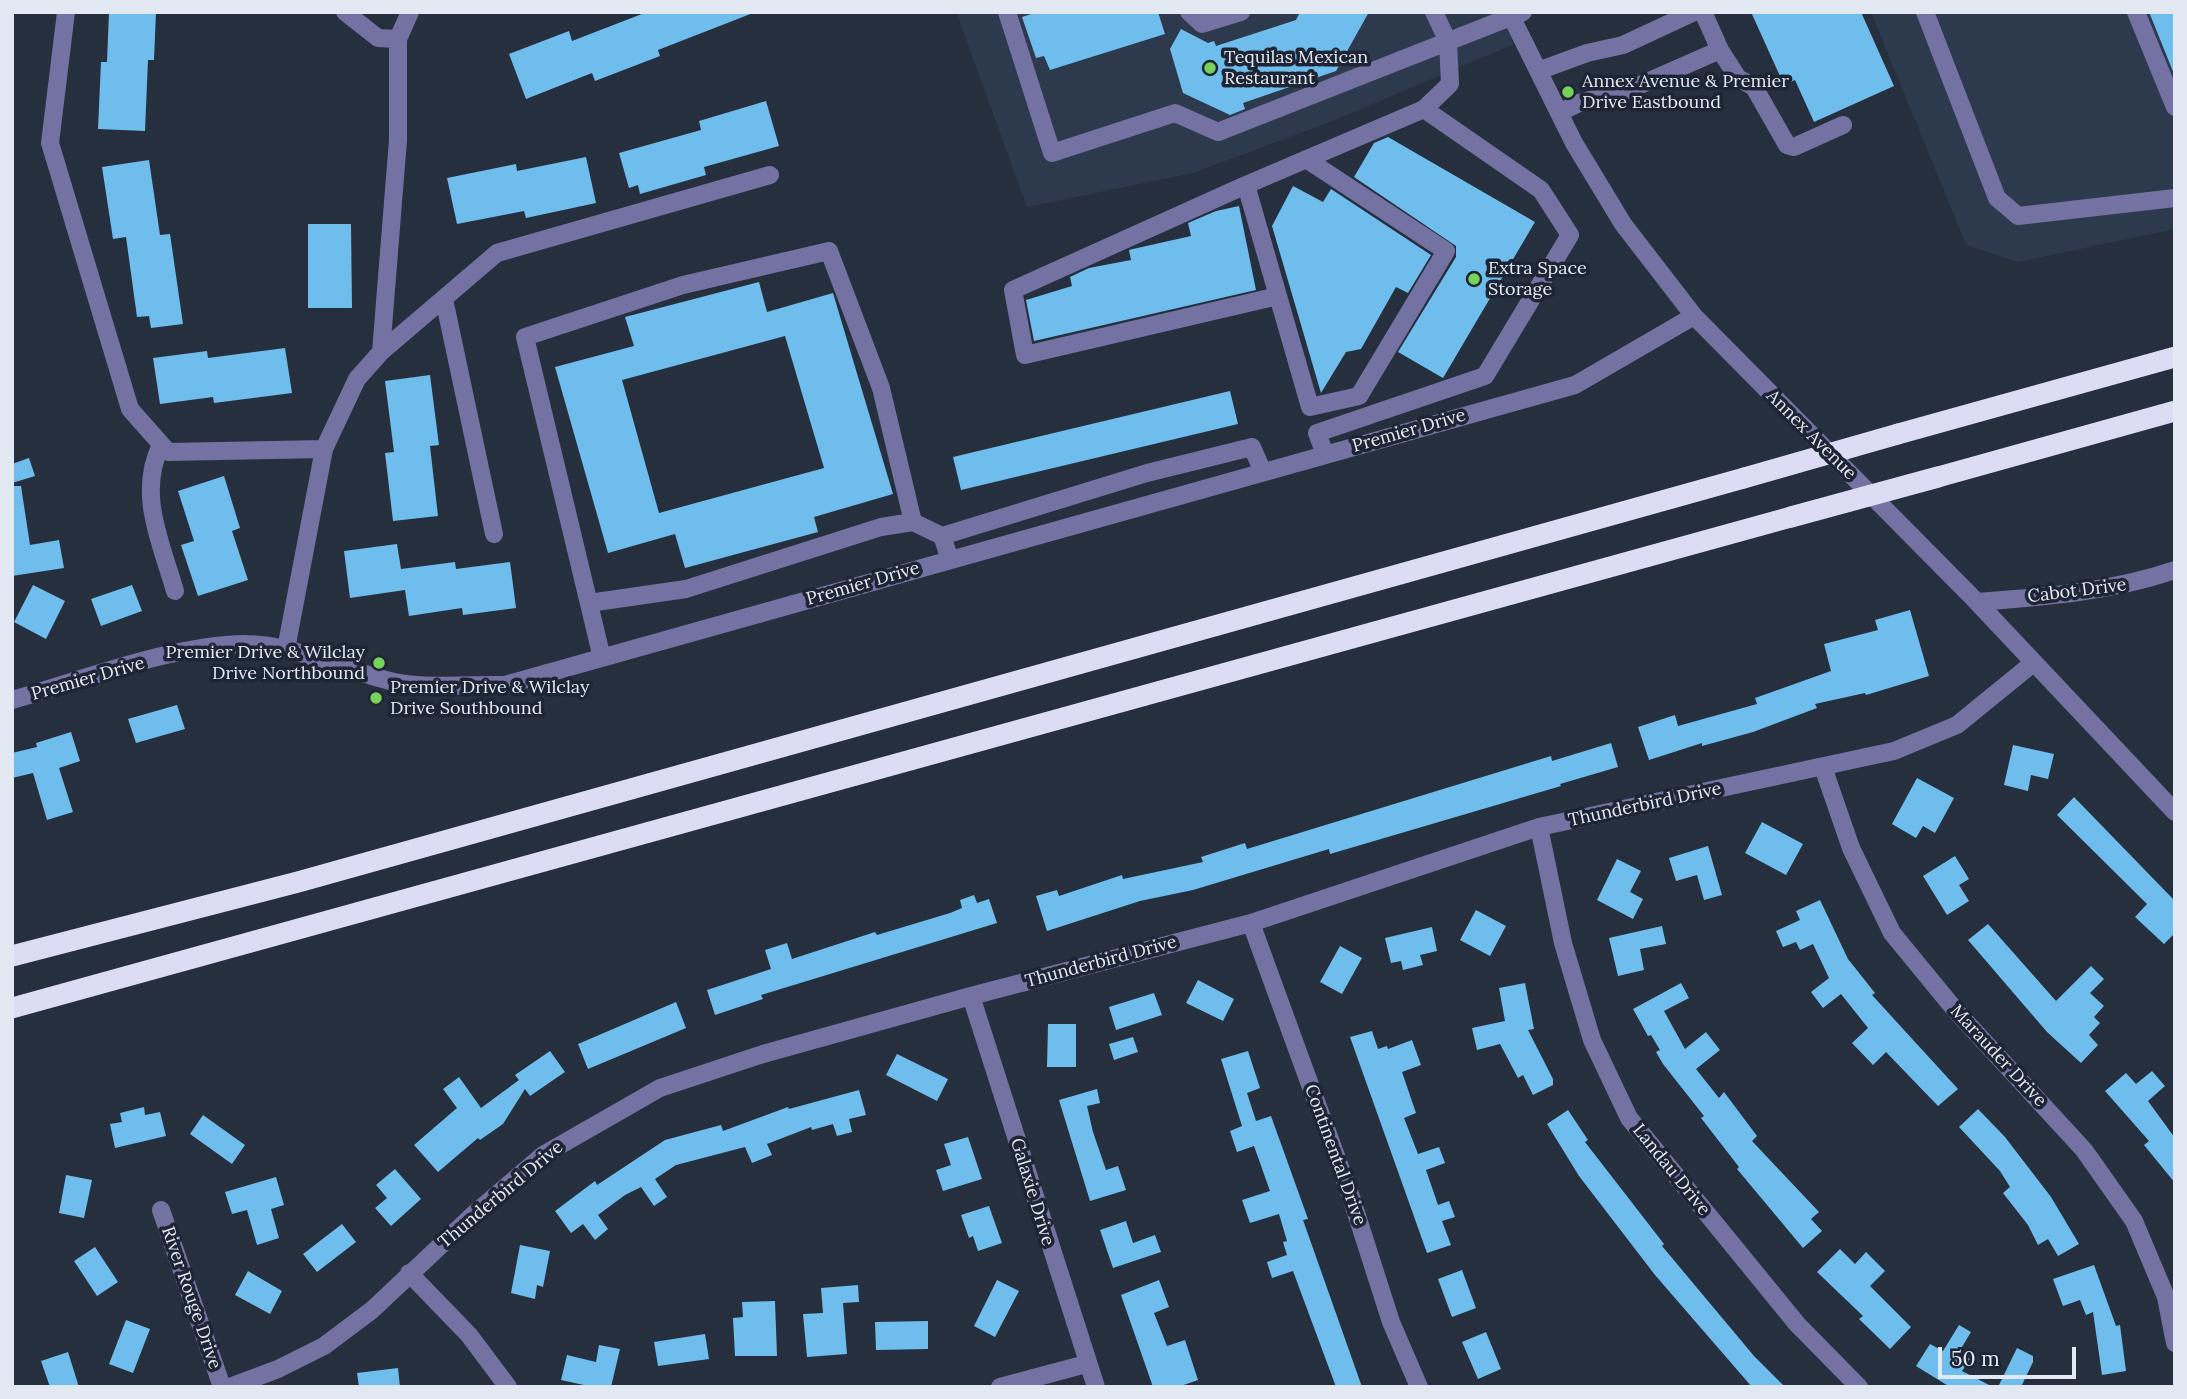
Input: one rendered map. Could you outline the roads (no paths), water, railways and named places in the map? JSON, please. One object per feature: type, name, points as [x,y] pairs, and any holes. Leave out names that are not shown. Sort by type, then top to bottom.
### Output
[{"type":"highway","points":[[12,956],[298,882],[2175,357]]},
{"type":"highway","points":[[12,1008],[2175,411]]},
{"type":"street","points":[[66,12],[50,143],[130,409],[168,452],[324,449]]},
{"type":"street","points":[[345,12],[378,38],[398,39]]},
{"type":"street","points":[[382,352],[398,140],[398,39],[410,12]]},
{"type":"street","points":[[1007,12],[1052,153],[1175,113],[1218,132],[1514,14]]},
{"type":"street","points":[[1189,12],[1202,24],[1241,12]]},
{"type":"street","points":[[1278,296],[1025,355],[1013,290],[1246,185],[1424,109],[1450,84],[1448,42],[1434,12]]},
{"type":"street","points":[[1538,71],[1587,53],[1623,45],[1694,12]]},
{"type":"street","points":[[1703,12],[1720,50],[1738,78],[1754,87],[1787,145],[1794,147],[1843,125]]},
{"type":"street","points":[[1926,12],[1997,198],[2018,216],[2175,198]]},
{"type":"street","points":[[2136,12],[2175,107]]},
{"type":"street","name":"Annex Avenue","points":[[1514,14],[1559,113],[1623,224],[1694,316],[1977,602],[2032,664],[2175,812]]},
{"type":"street","points":[[1559,113],[1579,103],[1606,98],[1631,89],[1720,50]]},
{"type":"street","points":[[1317,433],[1485,376],[1570,236],[1541,190],[1424,109]]},
{"type":"street","points":[[1306,159],[1446,251],[1359,396],[1310,407]]},
{"type":"street","points":[[286,649],[324,449],[357,379],[382,352],[497,253],[770,175]]},
{"type":"street","points":[[1246,185],[1325,454]]},
{"type":"street","points":[[602,657],[525,337],[683,285],[829,251],[881,388],[914,522]]},
{"type":"street","points":[[444,299],[494,534]]},
{"type":"street","name":"Premier Drive","points":[[12,700],[187,650],[245,644],[286,649],[348,671],[398,683],[505,685],[1575,385],[1694,316]]},
{"type":"street","points":[[161,445],[150,472],[149,503],[175,592]]},
{"type":"street","points":[[589,603],[687,589],[880,527],[914,522],[942,536],[1147,473],[1252,447],[1263,472]]},
{"type":"street","points":[[942,536],[950,560]]},
{"type":"street","name":"Cabot Drive","points":[[1977,602],[2049,597],[2121,586],[2175,570]]},
{"type":"street","name":"Thunderbird Drive","points":[[230,1387],[278,1369],[324,1346],[372,1310],[409,1273],[543,1155],[660,1088],[763,1055],[971,996],[1251,923],[1539,827],[1894,751],[1957,725],[2032,664]]},
{"type":"street","name":"Marauder Drive","points":[[1823,767],[1851,848],[1892,933],[1956,1011],[2084,1150],[2127,1211],[2166,1297],[2175,1343]]},
{"type":"street","name":"Landau Drive","points":[[1539,827],[1563,943],[1592,1040],[1629,1118],[1797,1324],[1859,1387]]},
{"type":"street","name":"Continental Drive","points":[[1251,923],[1351,1197],[1391,1322],[1419,1387]]},
{"type":"street","name":"Galaxie Drive","points":[[971,996],[1086,1364],[1096,1387]]},
{"type":"street","name":"River Rouge Drive","points":[[161,1210],[222,1387]]},
{"type":"street","points":[[409,1273],[469,1335],[508,1387]]},
{"type":"street","points":[[1000,1387],[1086,1364]]},
{"type":"place","name":"Tequilas Mexican Restaurant","points":[[1210,68]]},
{"type":"place","name":"Annex Avenue & Premier Drive Eastbound","points":[[1568,92]]},
{"type":"place","name":"Extra Space Storage","points":[[1474,279]]},
{"type":"place","name":"Premier Drive & Wilclay Drive Northbound","points":[[379,663]]},
{"type":"place","name":"Premier Drive & Wilclay Drive Southbound","points":[[376,698]]}]
